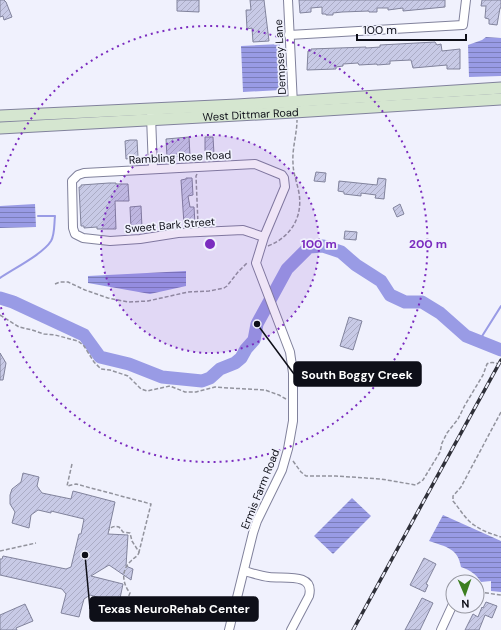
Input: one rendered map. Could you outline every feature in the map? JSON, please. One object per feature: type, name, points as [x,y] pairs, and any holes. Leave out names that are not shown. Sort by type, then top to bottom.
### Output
[{"type":"street","name":"Dempsey Lane","points":[[288,0],[293,107]]},
{"type":"street","points":[[290,35],[463,25],[466,0]]},
{"type":"street","name":"West Dittmar Road","points":[[293,107],[501,88]]},
{"type":"street","name":"West Dittmar Road","points":[[0,116],[151,114],[501,99]]},
{"type":"street","points":[[151,114],[153,169]]},
{"type":"street","name":"West Dittmar Road","points":[[0,128],[151,114]]},
{"type":"street","name":"Rambling Rose Road","points":[[78,236],[75,234],[73,228],[71,185],[72,181],[78,175],[84,173],[255,164],[282,175]]},
{"type":"street","name":"Ermis Farm Road","points":[[230,630],[256,520],[275,486],[288,449],[293,421],[292,361],[290,352],[256,263],[264,237],[285,187],[284,178],[282,175]]},
{"type":"street","name":"Sweet Bark Street","points":[[78,236],[83,238],[117,241],[178,233],[243,230],[264,237]]},
{"type":"street","points":[[244,571],[268,577],[299,578],[309,585],[309,596],[291,630]]},
{"type":"street","points":[[441,630],[448,614]]},
{"type":"path","points":[[197,173],[199,228]]},
{"type":"path","points":[[55,284],[60,282],[68,282],[108,298],[128,302],[143,302],[188,292],[209,291],[224,288],[249,260]]},
{"type":"path","points":[[0,315],[19,327],[78,341],[84,346],[94,362],[101,369],[110,370],[128,376],[141,389],[147,391],[170,386],[185,392],[196,392],[215,387],[265,390],[279,395],[293,405]]},
{"type":"path","points":[[292,456],[292,460],[306,476],[381,479],[416,485],[423,480],[440,452],[442,443],[458,419],[464,405],[483,375],[487,364],[490,362],[495,362],[501,365]]},
{"type":"path","points":[[501,412],[461,488],[454,496],[453,501],[466,518],[475,526],[501,537]]},
{"type":"path","points":[[72,464],[67,486],[76,484],[151,504],[138,556],[128,563],[125,569],[124,582],[130,593],[128,600],[125,604],[111,602]]},
{"type":"path","points":[[109,530],[114,526],[119,527],[123,532],[130,533],[132,541],[139,552]]},
{"type":"path","points":[[0,551],[36,543]]},
{"type":"path","points":[[485,593],[501,595]]},
{"type":"water","points":[[486,37],[501,38],[501,76],[469,77],[468,45]]},
{"type":"water","points":[[280,44],[281,90],[243,92],[241,46]]},
{"type":"water","points":[[35,204],[36,227],[0,228],[0,206]]},
{"type":"water","points":[[186,271],[186,286],[150,294],[88,283],[88,276]]},
{"type":"water","points":[[352,498],[371,516],[333,554],[314,536]]},
{"type":"water","points":[[443,515],[501,541],[501,592],[491,591],[491,581],[485,582],[485,574],[473,574],[467,569],[461,567],[457,556],[450,549],[429,541]]},
{"type":"building","points":[[0,0],[4,0],[6,2],[12,17],[4,20],[3,16],[0,17]]},
{"type":"building","points":[[177,0],[199,0],[199,12],[177,11]]},
{"type":"building","points":[[250,0],[264,0],[269,41],[253,42],[252,28],[247,29],[246,10],[251,10]]},
{"type":"building","points":[[299,0],[445,0],[445,7],[403,11],[403,8],[388,10],[388,8],[377,8],[377,12],[342,12],[333,13],[333,15],[326,15],[322,14],[322,7],[311,8],[311,12],[300,13]]},
{"type":"building","points":[[482,0],[501,0],[501,8],[497,25],[489,24],[489,19],[485,18],[486,6],[481,6]]},
{"type":"building","points":[[435,42],[437,45],[441,44],[442,51],[460,49],[460,69],[447,69],[447,65],[413,68],[411,60],[390,61],[390,64],[377,65],[359,65],[358,63],[343,64],[343,66],[336,67],[336,69],[307,70],[308,51],[311,51],[311,49],[366,48],[380,47],[380,45]]},
{"type":"building","points":[[189,137],[190,156],[167,157],[166,139]]},
{"type":"building","points":[[205,137],[213,137],[214,154],[208,154],[207,151],[205,151]]},
{"type":"building","points":[[137,140],[138,157],[126,159],[125,141]]},
{"type":"building","points":[[316,172],[326,173],[325,182],[314,181]]},
{"type":"building","points":[[192,178],[193,195],[188,196],[190,207],[194,207],[195,224],[184,224],[181,180]]},
{"type":"building","points":[[378,178],[386,179],[384,199],[375,198],[376,195],[361,193],[361,196],[344,194],[344,192],[338,191],[339,181],[377,185]]},
{"type":"building","points":[[109,183],[128,184],[129,201],[115,201],[116,229],[97,229],[97,227],[84,228],[84,226],[81,226],[79,187],[81,187],[81,185]]},
{"type":"building","points":[[400,204],[404,214],[397,217],[393,208]]},
{"type":"building","points":[[141,206],[142,228],[131,229],[130,207]]},
{"type":"building","points":[[345,231],[357,232],[356,240],[344,239]]},
{"type":"building","points":[[349,317],[362,321],[353,350],[340,346]]},
{"type":"building","points":[[0,353],[6,363],[3,380],[0,380]]},
{"type":"building","points":[[23,473],[39,477],[37,486],[42,493],[71,499],[73,491],[115,502],[108,534],[128,535],[126,566],[133,569],[131,580],[109,565],[91,576],[123,584],[119,603],[90,595],[84,599],[79,617],[61,613],[66,594],[62,589],[0,575],[0,559],[2,559],[3,556],[66,569],[71,567],[79,534],[81,534],[84,519],[51,511],[51,513],[38,510],[31,515],[29,528],[12,523],[15,512],[10,504],[10,495],[12,489],[21,482]]},
{"type":"building","points":[[424,558],[436,564],[426,584],[428,585],[425,592],[410,585]]},
{"type":"building","points":[[422,598],[433,603],[420,630],[405,630]]},
{"type":"building","points":[[486,602],[497,606],[492,618],[485,615],[479,630],[465,630],[473,614],[478,617],[479,614],[485,614]]},
{"type":"building","points":[[25,604],[33,621],[16,628],[17,630],[0,630],[0,615]]},
{"type":"waterway","points":[[0,278],[35,256],[51,241],[54,232],[55,216],[38,216]]},
{"type":"waterway","points":[[0,298],[13,302],[84,335],[100,357],[129,364],[162,377],[202,381],[210,378],[220,369],[235,363],[241,358],[246,349],[254,340],[257,324],[287,269],[309,247],[323,246],[341,252],[356,265],[381,281],[390,295],[405,302],[422,302],[440,313],[466,336],[501,350]]},
{"type":"waterway","points":[[479,341],[501,306]]},
{"type":"railway","points":[[353,630],[501,360]]},
{"type":"place","name":"South Boggy Creek","points":[[257,324]]},
{"type":"place","name":"Texas NeuroRehab Center","points":[[85,555]]}]
